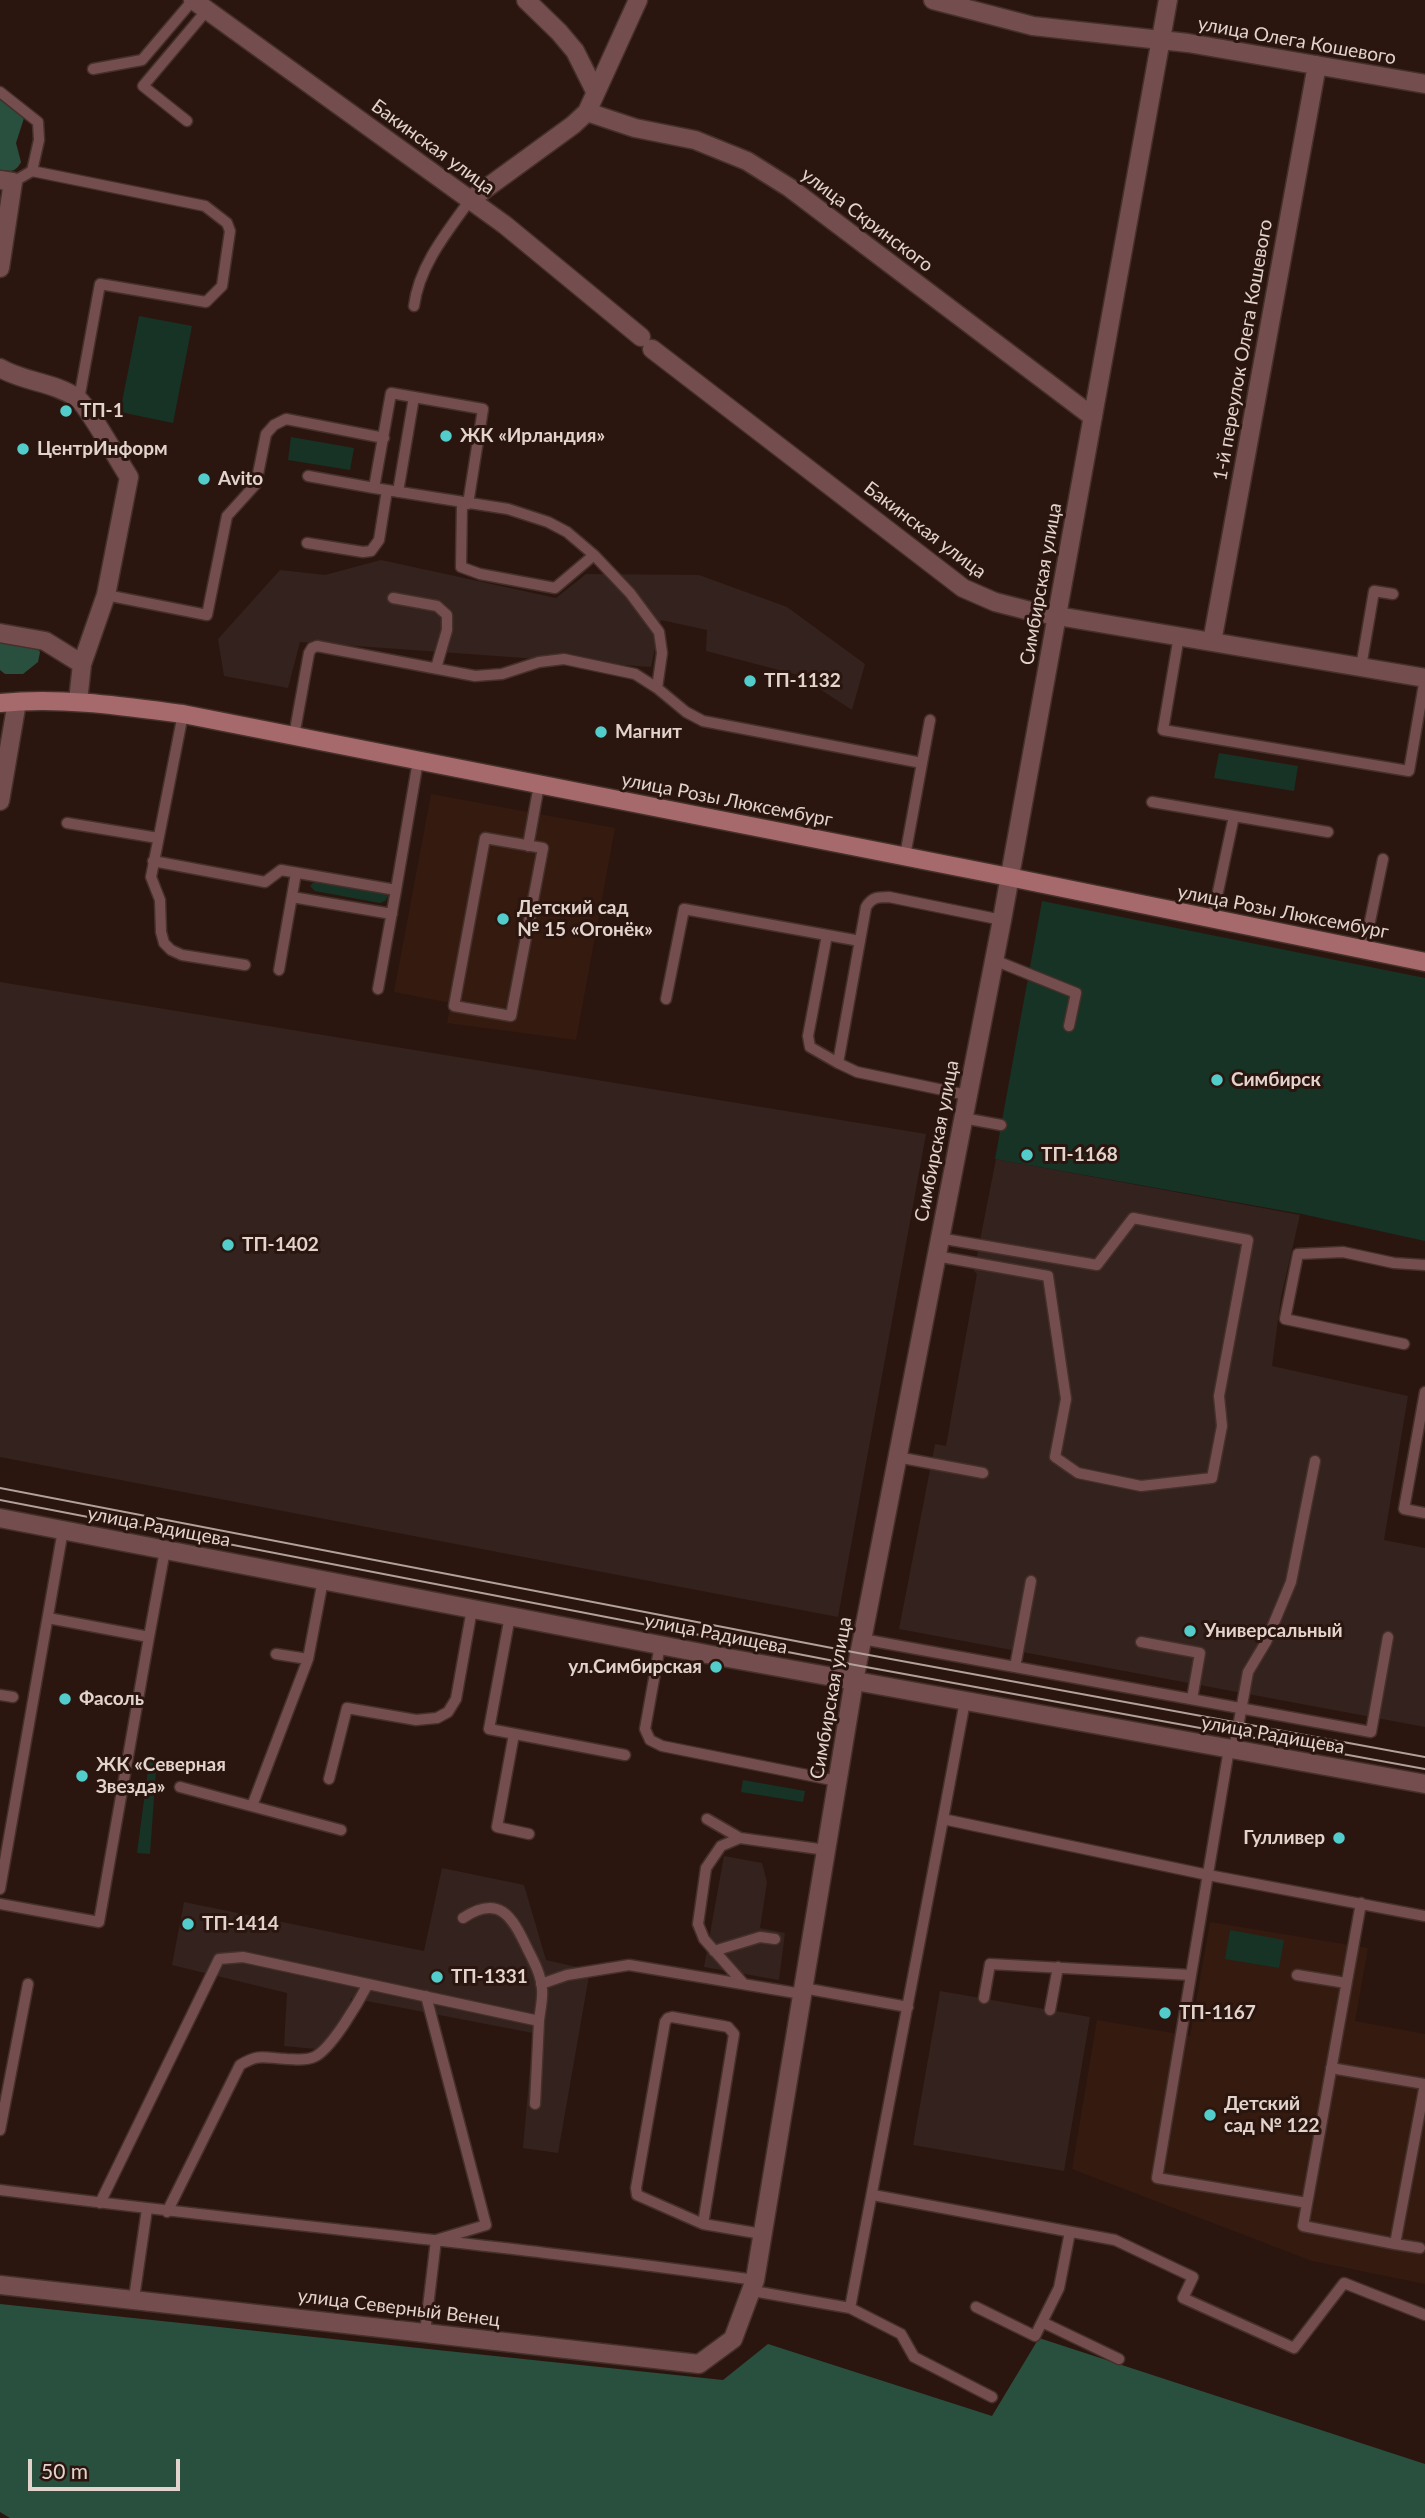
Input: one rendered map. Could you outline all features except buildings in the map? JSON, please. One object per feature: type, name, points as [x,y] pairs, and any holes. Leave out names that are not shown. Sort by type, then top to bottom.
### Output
[{"type":"main road","name":"улица Розы Люксембург","points":[[9,702],[78,701],[183,714],[905,856],[1425,962]]},
{"type":"street","points":[[526,0],[575,51],[595,91]]},
{"type":"street","points":[[470,200],[573,125],[587,111],[638,0]]},
{"type":"street","name":"улица Олега Кошевого","points":[[933,0],[1033,26],[1161,40],[1425,84]]},
{"type":"street","name":"Симбирская улица","points":[[754,2285],[854,1681],[1002,920],[1168,0]]},
{"type":"street","name":"Бакинская улица","points":[[200,5],[505,225],[646,343],[963,588],[995,602],[1057,616],[1425,678]]},
{"type":"street","name":"1-й переулок Олега Кошевого","points":[[1212,642],[1317,65]]},
{"type":"street","name":"улица Скринского","points":[[587,111],[635,128],[695,140],[747,160],[790,188],[1093,417]]},
{"type":"street","points":[[0,268],[7,181]]},
{"type":"street","points":[[0,368],[51,385],[79,399],[129,477],[106,595],[82,664],[78,701]]},
{"type":"street","points":[[0,633],[45,641],[82,664]]},
{"type":"street","points":[[0,801],[9,702]]},
{"type":"street","name":"улица Радищева","points":[[0,1518],[660,1645],[1425,1784]]},
{"type":"street","name":"улица Северный Венец","points":[[0,2285],[702,2364],[733,2339],[754,2285]]},
{"type":"lane","points":[[93,69],[142,60],[200,5]]},
{"type":"lane","points":[[187,121],[143,86],[200,5]]},
{"type":"lane","points":[[0,92],[38,122],[39,140],[32,172]]},
{"type":"lane","points":[[7,181],[32,172],[205,206],[227,223],[230,231],[222,286],[206,302],[100,284],[79,399]]},
{"type":"lane","points":[[414,306],[415,294],[435,249],[470,200]]},
{"type":"lane","points":[[374,488],[391,393],[483,409],[465,503],[461,567],[480,574],[555,588],[594,555]]},
{"type":"lane","points":[[398,492],[414,397]]},
{"type":"lane","points":[[106,595],[207,615],[227,516],[256,484],[266,434],[274,425],[286,419],[384,438]]},
{"type":"lane","points":[[308,477],[508,509],[548,522],[567,532],[594,555],[629,593],[659,632],[663,653],[657,688]]},
{"type":"lane","points":[[307,543],[372,551],[379,540],[387,490]]},
{"type":"lane","points":[[1361,667],[1374,591],[1393,594]]},
{"type":"lane","points":[[393,598],[437,606],[447,615],[447,630],[436,668]]},
{"type":"lane","points":[[1179,636],[1163,730],[1297,753],[1409,771],[1425,678]]},
{"type":"lane","points":[[294,736],[312,648],[317,646],[475,676],[502,674],[539,662],[564,659],[635,674],[686,712],[703,721],[922,763]]},
{"type":"lane","points":[[183,714],[151,877],[160,900],[161,932],[164,943],[181,955],[244,965]]},
{"type":"lane","points":[[905,856],[930,720]]},
{"type":"lane","points":[[378,989],[418,761]]},
{"type":"lane","points":[[528,846],[539,785]]},
{"type":"lane","points":[[1152,802],[1328,832]]},
{"type":"lane","points":[[1212,920],[1234,816]]},
{"type":"lane","points":[[67,823],[158,838]]},
{"type":"lane","points":[[485,838],[528,846],[543,848],[511,1016],[454,1006],[485,838]]},
{"type":"lane","points":[[1364,950],[1383,859]]},
{"type":"lane","points":[[153,861],[265,882],[281,870],[396,890]]},
{"type":"lane","points":[[279,970],[296,873]]},
{"type":"lane","points":[[292,897],[392,914]]},
{"type":"lane","points":[[838,1063],[866,907],[870,900],[890,897],[1002,920]]},
{"type":"lane","points":[[666,999],[684,909],[860,941]]},
{"type":"lane","points":[[827,935],[808,1036],[810,1047],[857,1073],[967,1095]]},
{"type":"lane","points":[[994,960],[1076,993],[1069,1026]]},
{"type":"lane","points":[[963,1118],[1001,1125]]},
{"type":"lane","points":[[1133,1218],[1248,1240],[1219,1396],[1222,1426],[1212,1478],[1141,1486],[1078,1473],[1055,1457],[1066,1399],[1048,1276],[938,1247],[1097,1265],[1133,1218]]},
{"type":"lane","points":[[1404,1344],[1285,1319],[1298,1254],[1343,1252],[1394,1263],[1425,1265]]},
{"type":"lane","points":[[1425,1392],[1404,1509],[1425,1513]]},
{"type":"lane","points":[[897,1457],[983,1473]]},
{"type":"lane","points":[[1307,2203],[1157,2178],[1231,1749],[1248,1672],[1266,1642],[1291,1582],[1315,1461]]},
{"type":"lane","points":[[0,1889],[63,1530]]},
{"type":"lane","points":[[0,1904],[99,1922],[165,1550]]},
{"type":"lane","points":[[252,1806],[308,1659],[323,1580]]},
{"type":"lane","points":[[1015,1667],[1031,1581]]},
{"type":"lane","points":[[330,1779],[347,1708],[416,1720],[437,1718],[448,1712],[456,1699],[472,1609]]},
{"type":"lane","points":[[510,1616],[489,1729],[625,1755]]},
{"type":"lane","points":[[48,1618],[149,1637]]},
{"type":"lane","points":[[862,1639],[1371,1732],[1388,1637]]},
{"type":"lane","points":[[1142,1642],[1200,1653],[1192,1699]]},
{"type":"lane","points":[[660,1645],[645,1729],[650,1740],[662,1746],[838,1781]]},
{"type":"lane","points":[[276,1654],[308,1659]]},
{"type":"lane","points":[[0,1695],[13,1697]]},
{"type":"lane","points":[[850,2308],[965,1701]]},
{"type":"lane","points":[[514,1734],[497,1827],[529,1834]]},
{"type":"lane","points":[[180,1787],[341,1830]]},
{"type":"lane","points":[[707,1819],[740,1838],[826,1850]]},
{"type":"lane","points":[[943,1819],[1208,1875],[1425,1916]]},
{"type":"lane","points":[[740,1838],[721,1846],[706,1868],[698,1924],[704,1939],[743,1983]]},
{"type":"lane","points":[[1361,1903],[1303,2226],[1420,2248]]},
{"type":"lane","points":[[463,1918],[478,1908],[502,1910],[515,1923],[537,1967],[541,1984],[535,2104]]},
{"type":"lane","points":[[714,1951],[760,1937],[775,1939]]},
{"type":"lane","points":[[100,2203],[219,1959],[243,1957],[539,2021]]},
{"type":"lane","points":[[984,1998],[990,1964],[1191,1975]]},
{"type":"lane","points":[[541,1984],[567,1975],[629,1965],[908,2007]]},
{"type":"lane","points":[[1050,2010],[1058,1967]]},
{"type":"lane","points":[[1297,1975],[1346,1983]]},
{"type":"lane","points":[[0,2130],[28,1984]]},
{"type":"lane","points":[[167,2212],[240,2066],[256,2056],[299,2060],[314,2057],[327,2045],[353,2011],[368,1984]]},
{"type":"lane","points":[[426,1996],[486,2225],[436,2240]]},
{"type":"lane","points":[[703,2224],[734,2034],[723,2026],[672,2017],[665,2022],[637,2194],[703,2224],[762,2234]]},
{"type":"lane","points":[[1331,2068],[1425,2084],[1395,2244]]},
{"type":"lane","points":[[0,2190],[167,2212],[436,2240],[754,2285],[850,2308],[901,2334],[914,2357],[992,2397]]},
{"type":"lane","points":[[873,2195],[1115,2240],[1193,2277],[1183,2298],[1294,2348],[1345,2283],[1425,2315]]},
{"type":"lane","points":[[134,2298],[147,2209]]},
{"type":"lane","points":[[976,2307],[1035,2336],[1059,2288],[1070,2232]]},
{"type":"lane","points":[[425,2332],[436,2240]]},
{"type":"lane","points":[[1042,2322],[1119,2360]]},
{"type":"shaded area","points":[[381,560],[556,598],[586,574],[699,575],[787,607],[865,664],[852,710],[798,675],[706,651],[707,630],[661,620],[651,667],[300,642],[288,688],[224,676],[218,639],[280,570],[325,575]]},
{"type":"shaded area","name":"Детский сад № 15 «Огонёк»","points":[[431,794],[615,828],[576,1040],[447,1023],[451,1003],[394,992]]},
{"type":"shaded area","points":[[0,982],[926,1134],[838,1617],[0,1457]]},
{"type":"shaded area","points":[[996,1159],[1300,1215],[1281,1297],[1272,1366],[1408,1396],[1384,1540],[1425,1548],[1425,1727],[899,1629],[935,1444],[946,1446],[977,1274],[974,1271]]},
{"type":"shaded area","points":[[724,1856],[762,1863],[767,1882],[760,1928],[785,1933],[779,1980],[704,1967]]},
{"type":"shaded area","points":[[442,1868],[524,1885],[546,1960],[590,1970],[558,2153],[523,2148],[533,2033],[351,1998],[348,2023],[316,2049],[284,2046],[287,1993],[172,1965],[184,1902],[424,1951]]},
{"type":"shaded area","name":"Детский сад № 122","points":[[1210,1922],[1368,1948],[1355,2021],[1425,2034],[1425,2284],[1312,2261],[1072,2169],[1097,2020],[1190,2036]]},
{"type":"shaded area","points":[[940,1991],[1090,2017],[1064,2171],[913,2145]]},
{"type":"green space","points":[[0,94],[25,115],[16,143],[21,162],[12,170],[0,170]]},
{"type":"green space","points":[[139,316],[192,326],[173,423],[120,412]]},
{"type":"green space","points":[[291,437],[354,448],[350,470],[288,460]]},
{"type":"green space","points":[[0,639],[37,648],[40,652],[38,662],[23,674],[5,674],[0,670]]},
{"type":"green space","points":[[1219,753],[1298,766],[1294,791],[1214,778]]},
{"type":"green space","points":[[316,880],[389,895],[380,903],[315,891],[310,886]]},
{"type":"green space","name":"Симбирск","points":[[1042,901],[1425,978],[1425,1241],[1302,1214],[995,1159]]},
{"type":"green space","points":[[150,1755],[157,1756],[150,1854],[137,1853]]},
{"type":"green space","points":[[743,1780],[805,1791],[803,1802],[741,1792]]},
{"type":"green space","points":[[1230,1930],[1284,1940],[1279,1968],[1225,1959]]},
{"type":"green space","points":[[0,2304],[723,2380],[768,2344],[992,2416],[1039,2338],[1425,2464],[1425,2518],[10,2518],[0,2512]]},
{"type":"tram line","points":[[0,1488],[858,1653],[1425,1757]]},
{"type":"tram line","points":[[0,1500],[855,1665],[1425,1769]]},
{"type":"place","name":"ТП-1","points":[[66,411]]},
{"type":"place","name":"ЖК «Ирландия»","points":[[446,436]]},
{"type":"place","name":"ЦентрИнформ","points":[[23,449]]},
{"type":"place","name":"Avito","points":[[204,479]]},
{"type":"place","name":"ТП-1132","points":[[750,681]]},
{"type":"place","name":"Магнит","points":[[601,732]]},
{"type":"place","name":"Детский сад № 15 «Огонёк»","points":[[503,919]]},
{"type":"place","name":"Симбирск","points":[[1217,1080]]},
{"type":"place","name":"ТП-1168","points":[[1027,1155]]},
{"type":"place","name":"ТП-1402","points":[[228,1245]]},
{"type":"place","name":"Универсальный","points":[[1190,1631]]},
{"type":"place","name":"ул.Симбирская","points":[[716,1667]]},
{"type":"place","name":"Фасоль","points":[[65,1699]]},
{"type":"place","name":"ЖК «Северная Звезда»","points":[[82,1776]]},
{"type":"place","name":"Гулливер","points":[[1339,1838]]},
{"type":"place","name":"ТП-1414","points":[[188,1924]]},
{"type":"place","name":"ТП-1331","points":[[437,1977]]},
{"type":"place","name":"ТП-1167","points":[[1165,2013]]},
{"type":"place","name":"Детский сад № 122","points":[[1210,2115]]}]
